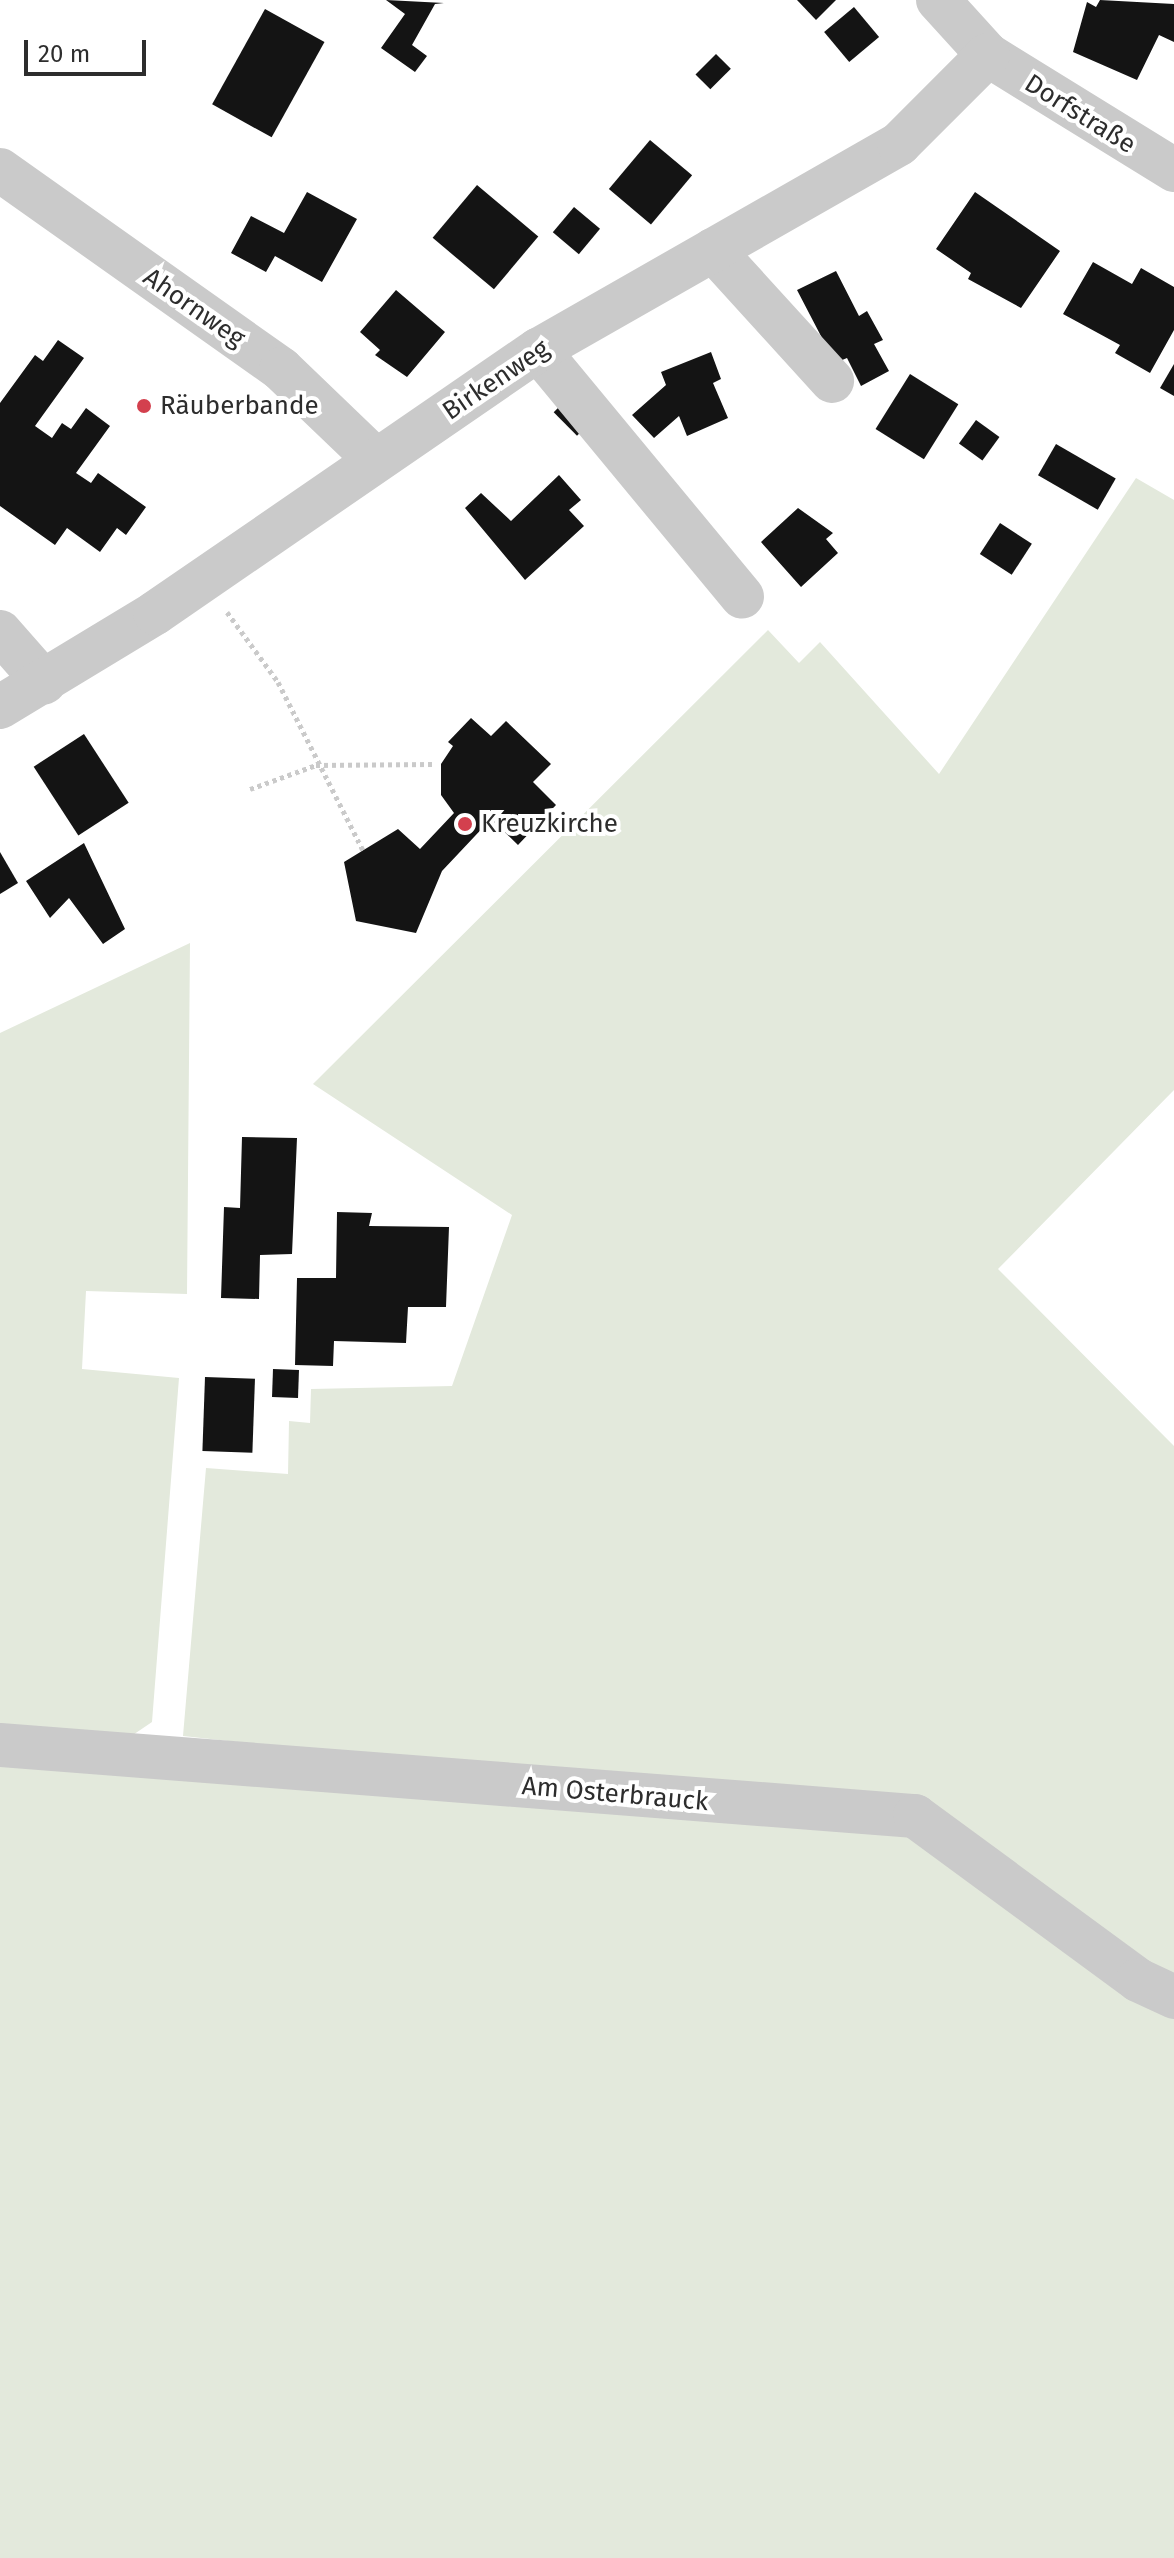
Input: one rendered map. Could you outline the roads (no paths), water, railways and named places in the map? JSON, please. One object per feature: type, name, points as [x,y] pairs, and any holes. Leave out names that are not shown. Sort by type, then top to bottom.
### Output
[{"type":"street","name":"Dorfstraße","points":[[938,0],[988,55],[1174,170]]},
{"type":"street","name":"Birkenweg","points":[[0,707],[44,682],[203,577],[538,350],[899,144],[988,55]]},
{"type":"street","name":"Ahornweg","points":[[0,170],[281,369],[376,460]]},
{"type":"street","points":[[713,250],[832,381]]},
{"type":"street","points":[[538,350],[742,597]]},
{"type":"street","points":[[0,632],[44,682]]},
{"type":"street","name":"Am Osterbrauck","points":[[0,1745],[915,1816],[1138,1980],[1174,1997]]},
{"type":"place","name":"Räuberbande","points":[[144,406]]},
{"type":"place","name":"Kreuzkirche","points":[[465,824]]}]
